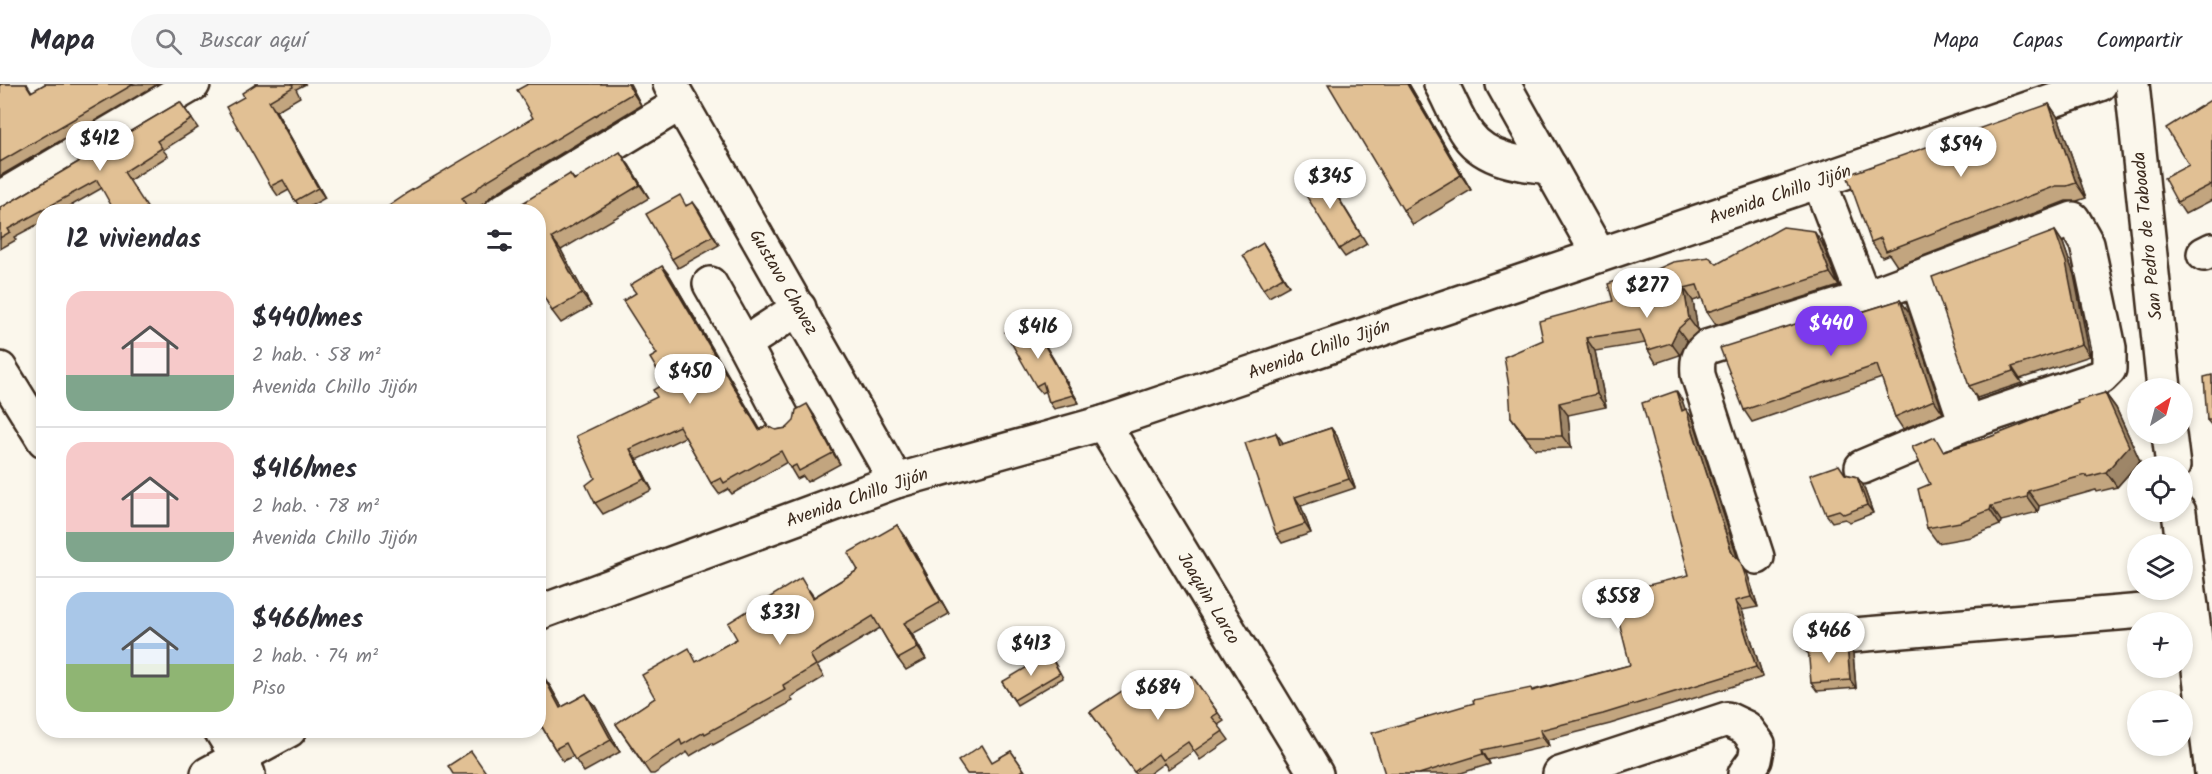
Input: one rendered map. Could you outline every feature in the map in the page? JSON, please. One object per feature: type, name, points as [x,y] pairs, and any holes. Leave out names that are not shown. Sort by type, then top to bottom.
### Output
[{"type":"street","points":[[0,198],[193,84]]},
{"type":"street","points":[[1441,84],[1468,135],[1482,147],[1496,156],[1521,164],[1550,167]]},
{"type":"street","points":[[1503,84],[1599,255]]},
{"type":"street","name":"Avenida Chillo Jijón","points":[[546,610],[896,481],[1103,423],[2100,84]]},
{"type":"street","name":"San Pedro de Taboada","points":[[2132,84],[2163,378]]},
{"type":"street","points":[[513,204],[676,93]]},
{"type":"street","name":"Gustavo Chavez","points":[[676,93],[896,481]]},
{"type":"street","points":[[1819,181],[1864,298]]},
{"type":"street","points":[[1757,557],[1698,375],[1699,355],[1707,347],[1864,298],[2073,219],[2087,244],[2109,348],[2109,369],[2101,377],[1966,423],[1862,467]]},
{"type":"street","points":[[1917,278],[1966,423]]},
{"type":"street","points":[[710,284],[785,422]]},
{"type":"street","points":[[744,344],[799,308]]},
{"type":"street","points":[[0,369],[36,418]]},
{"type":"street","name":"Joaquìn Larco","points":[[1103,423],[1316,774]]},
{"type":"street","points":[[2180,522],[2212,773]]},
{"type":"street","points":[[1818,639],[2191,607]]},
{"type":"street","points":[[1560,774],[1727,719],[1746,728],[1758,744],[1755,760],[1745,774]]},
{"type":"street","points":[[208,774],[236,754],[271,738]]},
{"type":"building","points":[[0,84],[26,84],[31,92],[45,84],[134,84],[0,162]]},
{"type":"building","points":[[256,84],[292,84],[293,87],[269,101],[318,188],[295,201],[283,180],[271,186],[226,107],[244,97],[242,93]]},
{"type":"building","points":[[528,84],[628,84],[633,93],[483,183],[462,198],[465,204],[392,204],[533,118],[517,90]]},
{"type":"building","points":[[1328,84],[1407,84],[1461,175],[1403,210]]},
{"type":"building","points":[[2212,99],[2212,184],[2177,202],[2164,178],[2189,165],[2166,128]]},
{"type":"building","points":[[180,102],[192,119],[157,141],[162,148],[124,172],[145,204],[110,204],[97,180],[53,204],[36,204],[36,214],[8,229],[10,232],[0,238],[0,207]]},
{"type":"building","points":[[2049,104],[2076,183],[2056,186],[1886,251],[1881,238],[1871,242],[1847,175]]},
{"type":"building","points":[[620,152],[640,185],[552,238],[582,294],[552,311],[546,300],[546,204],[521,204],[570,174],[574,180]]},
{"type":"building","points":[[1321,170],[1361,235],[1339,249],[1299,184]]},
{"type":"building","points":[[680,195],[686,206],[693,202],[713,236],[672,259],[646,214]]},
{"type":"building","points":[[1783,227],[1814,231],[1830,273],[1707,312],[1697,285],[1684,288],[1689,319],[1678,329],[1671,343],[1648,350],[1640,330],[1586,338],[1597,394],[1559,403],[1562,436],[1526,436],[1511,417],[1504,357],[1543,340],[1539,321],[1613,301],[1608,284],[1629,276],[1631,281],[1673,262],[1709,257],[1717,264]]},
{"type":"building","points":[[2055,231],[2066,262],[2082,344],[2012,367],[2013,371],[1969,386],[1932,277]]},
{"type":"building","points":[[1263,243],[1283,277],[1263,289],[1243,255]]},
{"type":"building","points":[[662,266],[759,430],[766,426],[776,430],[787,428],[794,421],[796,410],[807,404],[833,453],[799,471],[796,465],[790,468],[781,451],[724,483],[721,478],[711,483],[679,426],[630,449],[645,479],[595,503],[586,485],[595,478],[576,436],[657,397],[653,390],[665,383],[650,358],[657,354],[623,301],[636,293],[630,285]]},
{"type":"building","points":[[1900,300],[1934,400],[1895,417],[1877,365],[1744,410],[1720,348],[1846,308],[1849,316]]},
{"type":"building","points":[[1029,318],[1073,395],[1049,402],[1043,382],[1036,386],[1005,332]]},
{"type":"building","points":[[2212,375],[2212,420],[2207,420],[2204,377]]},
{"type":"building","points":[[1676,391],[1682,411],[1686,409],[1732,553],[1741,563],[1746,578],[1751,597],[1735,601],[1756,667],[1603,714],[1540,730],[1542,737],[1482,750],[1483,754],[1419,774],[1385,774],[1372,733],[1474,703],[1473,700],[1531,688],[1532,691],[1630,665],[1612,594],[1689,575],[1642,403]]},
{"type":"building","points":[[2105,393],[2129,446],[2106,472],[2087,477],[2086,475],[2028,491],[2027,497],[1991,506],[1990,510],[1960,522],[1927,528],[1918,489],[1930,484],[1912,447],[1935,437],[1943,451],[1990,437],[2078,403],[2077,401]]},
{"type":"building","points":[[1331,428],[1349,479],[1295,497],[1305,524],[1276,534],[1245,443],[1276,433],[1280,445]]},
{"type":"building","points":[[1839,465],[1845,474],[1857,477],[1867,505],[1844,514],[1839,510],[1826,514],[1810,475]]},
{"type":"building","points":[[897,525],[941,602],[904,623],[918,648],[898,659],[873,616],[810,655],[816,665],[783,685],[785,690],[682,745],[680,740],[644,764],[616,724],[655,698],[642,675],[689,648],[696,662],[737,639],[728,623],[801,578],[813,598],[858,570],[848,553]]},
{"type":"building","points":[[1847,645],[1850,680],[1811,683],[1808,647]]},
{"type":"building","points":[[1049,654],[1060,673],[1014,700],[1002,682]]},
{"type":"building","points":[[1165,675],[1174,689],[1192,676],[1218,713],[1212,717],[1223,731],[1194,751],[1188,742],[1162,760],[1158,754],[1134,772],[1090,712],[1128,687],[1134,696]]},
{"type":"building","points":[[546,682],[560,708],[586,694],[611,740],[575,760],[566,743],[555,749],[546,734]]},
{"type":"building","points":[[982,745],[992,762],[1011,751],[1024,770],[1020,772],[1022,774],[967,774],[958,761]]},
{"type":"building","points":[[471,751],[487,774],[453,774],[448,766]]}]
